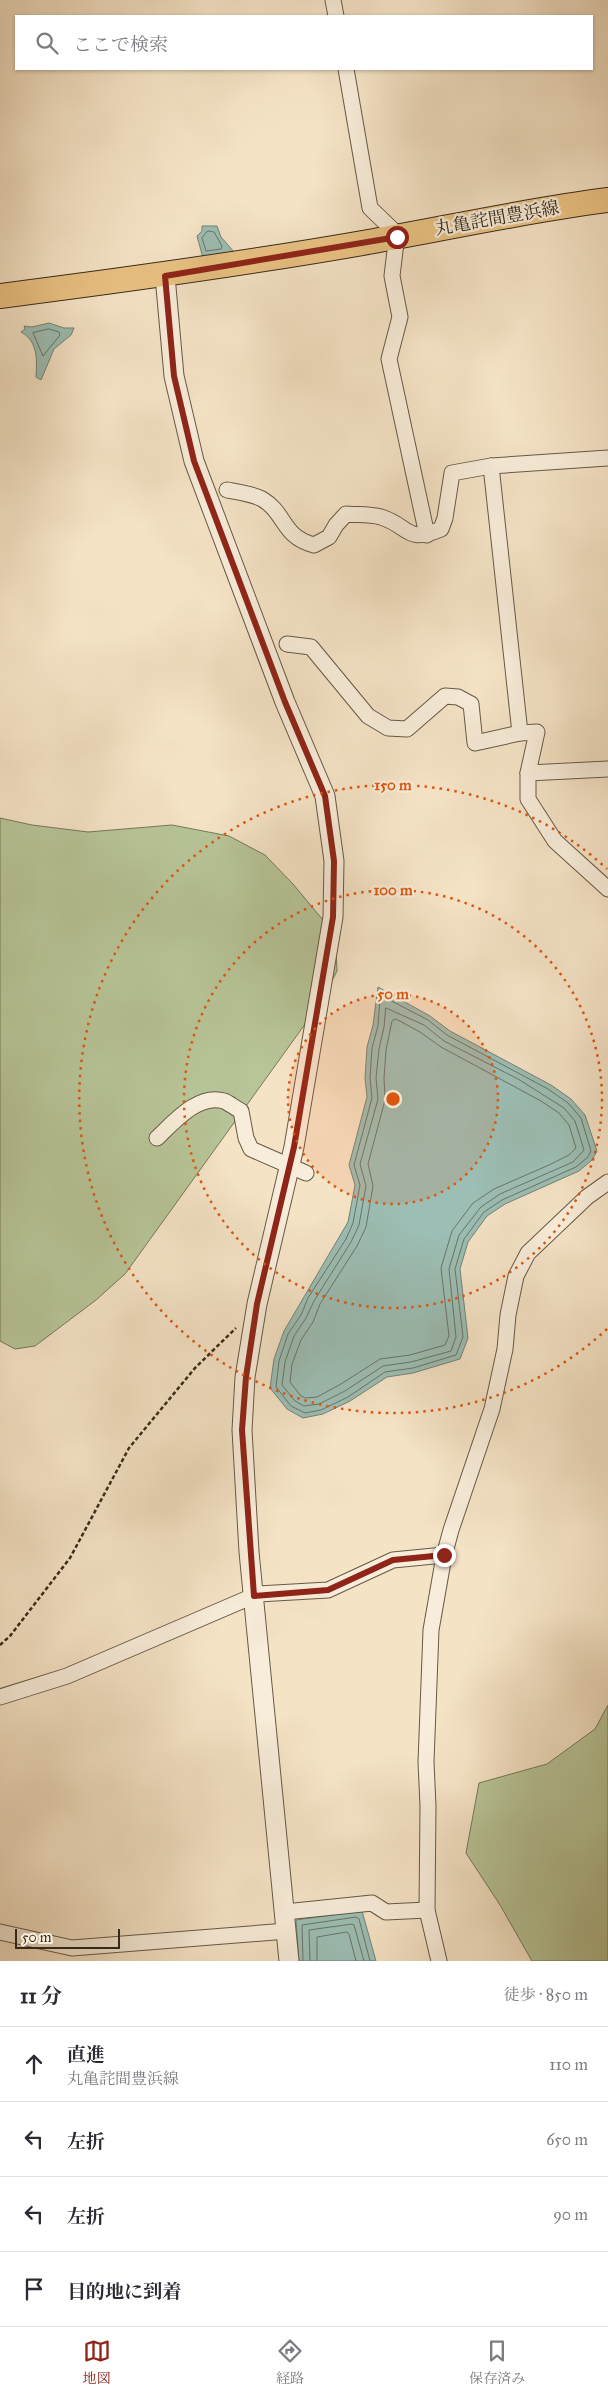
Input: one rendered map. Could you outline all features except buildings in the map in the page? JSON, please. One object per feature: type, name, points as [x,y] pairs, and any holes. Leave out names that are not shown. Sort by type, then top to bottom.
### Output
[{"type":"main road","name":"丸亀詫間豊浜線","points":[[4,293],[165,276],[397,237],[555,207],[608,200]]},
{"type":"street","points":[[333,0],[336,15]]},
{"type":"street","points":[[346,70],[370,208],[397,234],[392,276],[400,317],[389,359],[427,534]]},
{"type":"street","points":[[165,276],[174,376],[194,461],[285,702],[325,796],[334,861],[333,917],[298,1169],[256,1308],[246,1377],[242,1430],[254,1596],[289,1961]]},
{"type":"street","points":[[227,490],[261,498],[272,508],[288,530],[300,542],[314,545],[329,537],[336,525],[346,514],[381,518],[414,536],[441,529],[445,518],[452,473],[491,466],[608,458]]},
{"type":"street","points":[[491,466],[520,733]]},
{"type":"street","points":[[287,644],[310,647],[368,716],[388,728],[407,729],[445,696],[458,697],[471,704],[475,743],[520,733],[537,732],[528,773],[528,799],[555,841],[608,889]]},
{"type":"street","points":[[528,773],[608,769]]},
{"type":"street","points":[[157,1138],[191,1107],[215,1100],[225,1101],[241,1111],[246,1138],[251,1149],[298,1169]]},
{"type":"street","points":[[439,1961],[427,1910],[428,1806],[426,1762],[431,1630],[444,1555],[492,1409],[505,1349],[508,1315],[516,1276],[528,1253],[587,1198],[608,1182]]},
{"type":"street","points":[[0,1697],[67,1676],[254,1596],[328,1590],[393,1560],[444,1555]]},
{"type":"street","points":[[285,1912],[372,1903],[386,1912],[427,1910]]},
{"type":"street","points":[[0,1932],[72,1948],[287,1931]]},
{"type":"path","points":[[0,1645],[10,1636],[70,1558],[129,1448],[195,1368],[256,1308]]},
{"type":"green space","points":[[0,818],[32,825],[88,832],[172,825],[229,836],[265,855],[293,884],[323,920],[336,947],[337,971],[321,1002],[125,1274],[96,1300],[35,1346],[15,1349],[0,1341]]},
{"type":"green space","points":[[608,1705],[608,1961],[532,1961],[500,1905],[466,1853],[479,1783],[547,1764],[595,1729]]},
{"type":"water","points":[[202,226],[217,226],[221,237],[234,252],[203,258],[197,236],[202,231]]},
{"type":"water","points":[[49,323],[64,328],[74,328],[71,335],[54,349],[41,380],[36,377],[36,358],[31,340],[21,332],[25,329],[24,326],[32,327]]},
{"type":"water","points":[[378,987],[430,1016],[450,1031],[551,1085],[571,1099],[585,1115],[597,1151],[592,1160],[579,1171],[505,1204],[487,1216],[468,1242],[460,1269],[468,1338],[460,1359],[413,1373],[387,1377],[350,1401],[323,1414],[303,1418],[287,1409],[270,1388],[274,1359],[284,1331],[348,1222],[355,1185],[349,1165],[367,1097],[365,1078],[367,1047],[373,1025]]},
{"type":"water","points":[[362,1911],[376,1961],[299,1961],[296,1920]]},
{"type":"route","points":[[397,237],[165,276],[174,376],[194,461],[285,702],[325,796],[334,861],[333,917],[294,1147],[257,1304],[246,1377],[242,1430],[249,1552],[254,1596],[258,1594],[328,1590],[393,1560],[444,1555]]}]
